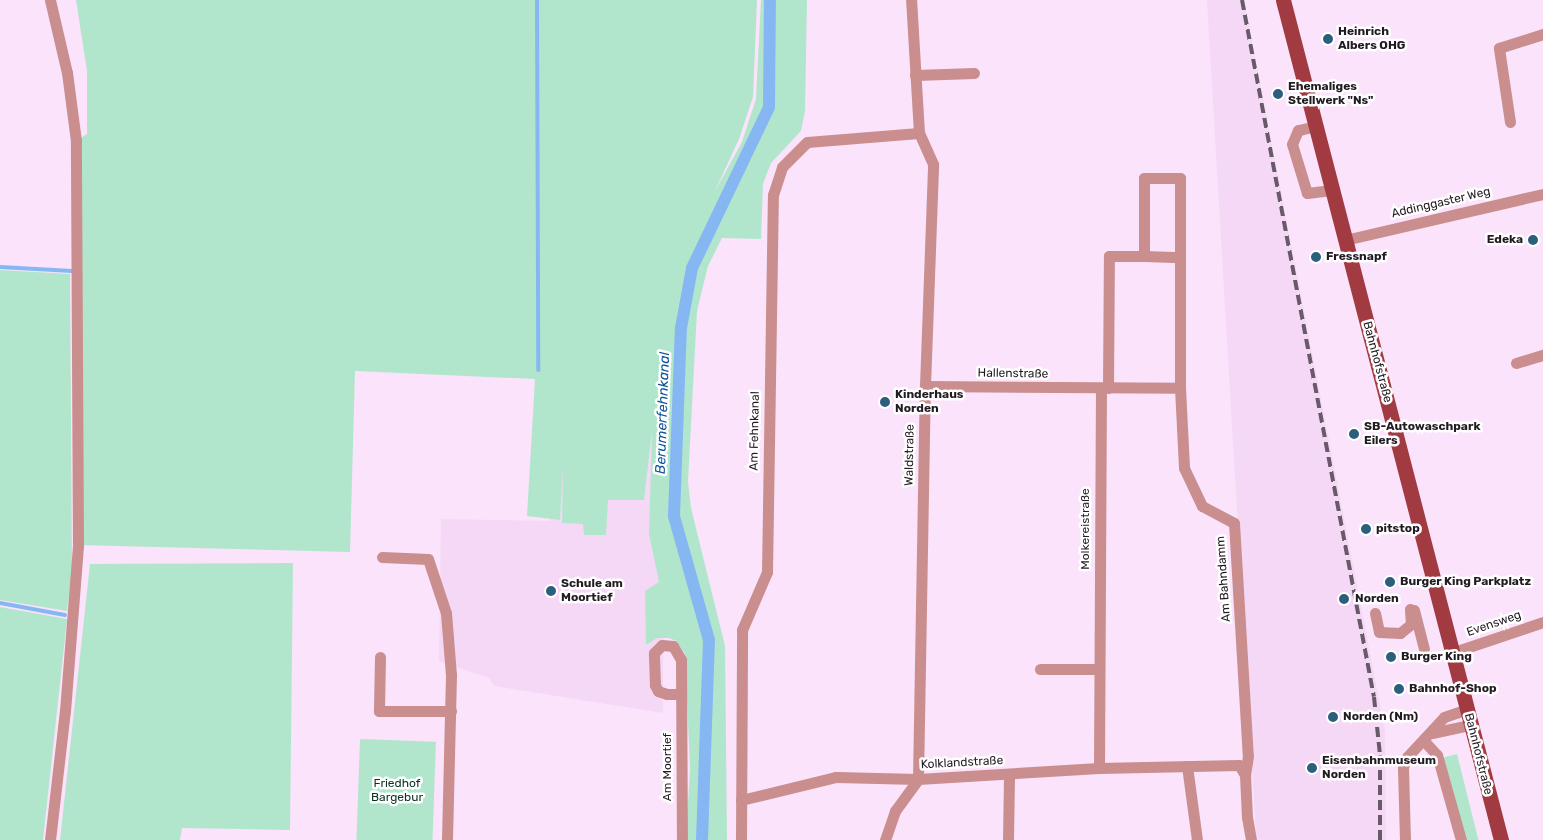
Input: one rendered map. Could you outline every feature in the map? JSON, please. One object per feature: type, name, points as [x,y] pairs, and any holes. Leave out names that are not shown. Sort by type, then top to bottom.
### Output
[{"type":"main road","name":"Bahnhofstraße","points":[[1283,0],[1454,652],[1501,840]]},
{"type":"street","points":[[50,0],[67,73],[76,141],[78,545],[65,710],[50,840]]},
{"type":"street","name":"Waldstraße","points":[[911,0],[919,133],[933,164],[925,386],[918,779]]},
{"type":"street","points":[[1510,122],[1499,48],[1543,34]]},
{"type":"street","points":[[915,75],[974,73]]},
{"type":"street","points":[[1316,126],[1298,130],[1292,144],[1307,193],[1332,190]]},
{"type":"street","name":"Am Fehnkanal","points":[[741,840],[742,630],[767,572],[773,195],[782,167],[808,142],[919,133]]},
{"type":"street","points":[[1104,389],[1180,388],[1180,257],[1180,178],[1144,178],[1144,256],[1180,257]]},
{"type":"street","name":"Addinggaster Weg","points":[[1345,240],[1543,194]]},
{"type":"street","name":"Molkereistraße","points":[[1098,768],[1104,389],[1109,256],[1144,256]]},
{"type":"street","points":[[1516,364],[1543,354]]},
{"type":"street","name":"Hallenstraße","points":[[925,386],[1104,389]]},
{"type":"street","name":"Am Bahndamm","points":[[1180,388],[1184,468],[1202,506],[1234,523],[1248,756],[1245,775],[1251,840]]},
{"type":"street","points":[[382,557],[428,558],[446,612],[451,711],[447,840]]},
{"type":"street","points":[[1375,613],[1379,632],[1400,633],[1411,624],[1410,609],[1414,610],[1424,649]]},
{"type":"street","name":"Evensweg","points":[[1454,652],[1543,622]]},
{"type":"street","points":[[380,657],[379,710],[451,711]]},
{"type":"street","points":[[1040,669],[1099,669]]},
{"type":"street","name":"Am Moortief","points":[[681,694],[682,840]]},
{"type":"street","points":[[1405,840],[1404,767],[1408,757],[1444,717],[1467,709]]},
{"type":"street","points":[[1428,737],[1471,725]]},
{"type":"street","points":[[1428,737],[1437,755],[1461,840]]},
{"type":"street","name":"Kolklandstraße","points":[[741,800],[836,777],[918,779],[1098,768],[1239,765],[1245,775]]},
{"type":"street","points":[[1187,766],[1197,840]]},
{"type":"street","points":[[1008,840],[1009,774]]},
{"type":"street","points":[[885,840],[895,811],[918,779]]},
{"type":"shaded area","points":[[1207,0],[1244,0],[1385,731],[1386,840],[1258,840],[1256,835]]},
{"type":"shaded area","name":"Schule am Moortief","points":[[548,388],[664,395],[663,713],[494,686],[489,678],[439,661],[441,519],[550,521]]},
{"type":"green space","points":[[76,0],[757,0],[753,97],[739,139],[715,191],[742,142],[756,99],[761,0],[807,0],[805,111],[801,131],[771,163],[763,184],[761,239],[722,238],[708,266],[697,311],[688,481],[691,508],[725,646],[727,840],[686,840],[690,768],[685,654],[676,641],[669,638],[657,638],[646,645],[645,591],[659,582],[649,534],[652,431],[644,500],[608,500],[606,535],[584,535],[583,524],[562,523],[563,464],[560,520],[527,516],[535,379],[355,371],[350,552],[78,545],[76,141],[87,134],[87,71]]},
{"type":"green space","points":[[0,270],[70,274],[72,572],[67,611],[0,600]]},
{"type":"green space","points":[[293,563],[290,830],[182,828],[180,840],[60,840],[90,564]]},
{"type":"green space","points":[[0,607],[67,619],[43,840],[0,840]]},
{"type":"green space","name":"Friedhof Bargebur","points":[[360,739],[436,742],[433,840],[356,840]]},
{"type":"green space","points":[[1457,754],[1478,840],[1463,840],[1442,758]]},
{"type":"waterway","points":[[537,0],[538,370]]},
{"type":"waterway","name":"Berumerfehnkanal","points":[[702,840],[709,640],[674,516],[681,328],[692,268],[769,107],[770,0]]},
{"type":"waterway","points":[[0,267],[72,271]]},
{"type":"waterway","points":[[0,603],[65,615]]},
{"type":"railway","points":[[1242,0],[1374,697],[1380,755],[1380,840]]},
{"type":"place","name":"Heinrich Albers OHG","points":[[1328,39]]},
{"type":"place","name":"Ehemaliges Stellwerk \"Ns\"","points":[[1278,94]]},
{"type":"place","name":"Edeka","points":[[1533,240]]},
{"type":"place","name":"Fressnapf","points":[[1316,257]]},
{"type":"place","name":"Kinderhaus Norden","points":[[885,402]]},
{"type":"place","name":"SB-Autowaschpark Eilers","points":[[1354,434]]},
{"type":"place","name":"pitstop","points":[[1366,529]]},
{"type":"place","name":"Burger King Parkplatz","points":[[1390,582]]},
{"type":"place","name":"Schule am Moortief","points":[[551,591]]},
{"type":"place","name":"Norden","points":[[1344,599]]},
{"type":"place","name":"Burger King","points":[[1391,657]]},
{"type":"place","name":"Bahnhof-Shop","points":[[1399,689]]},
{"type":"place","name":"Norden (Nm)","points":[[1333,717]]},
{"type":"place","name":"Eisenbahnmuseum Norden","points":[[1312,768]]}]
